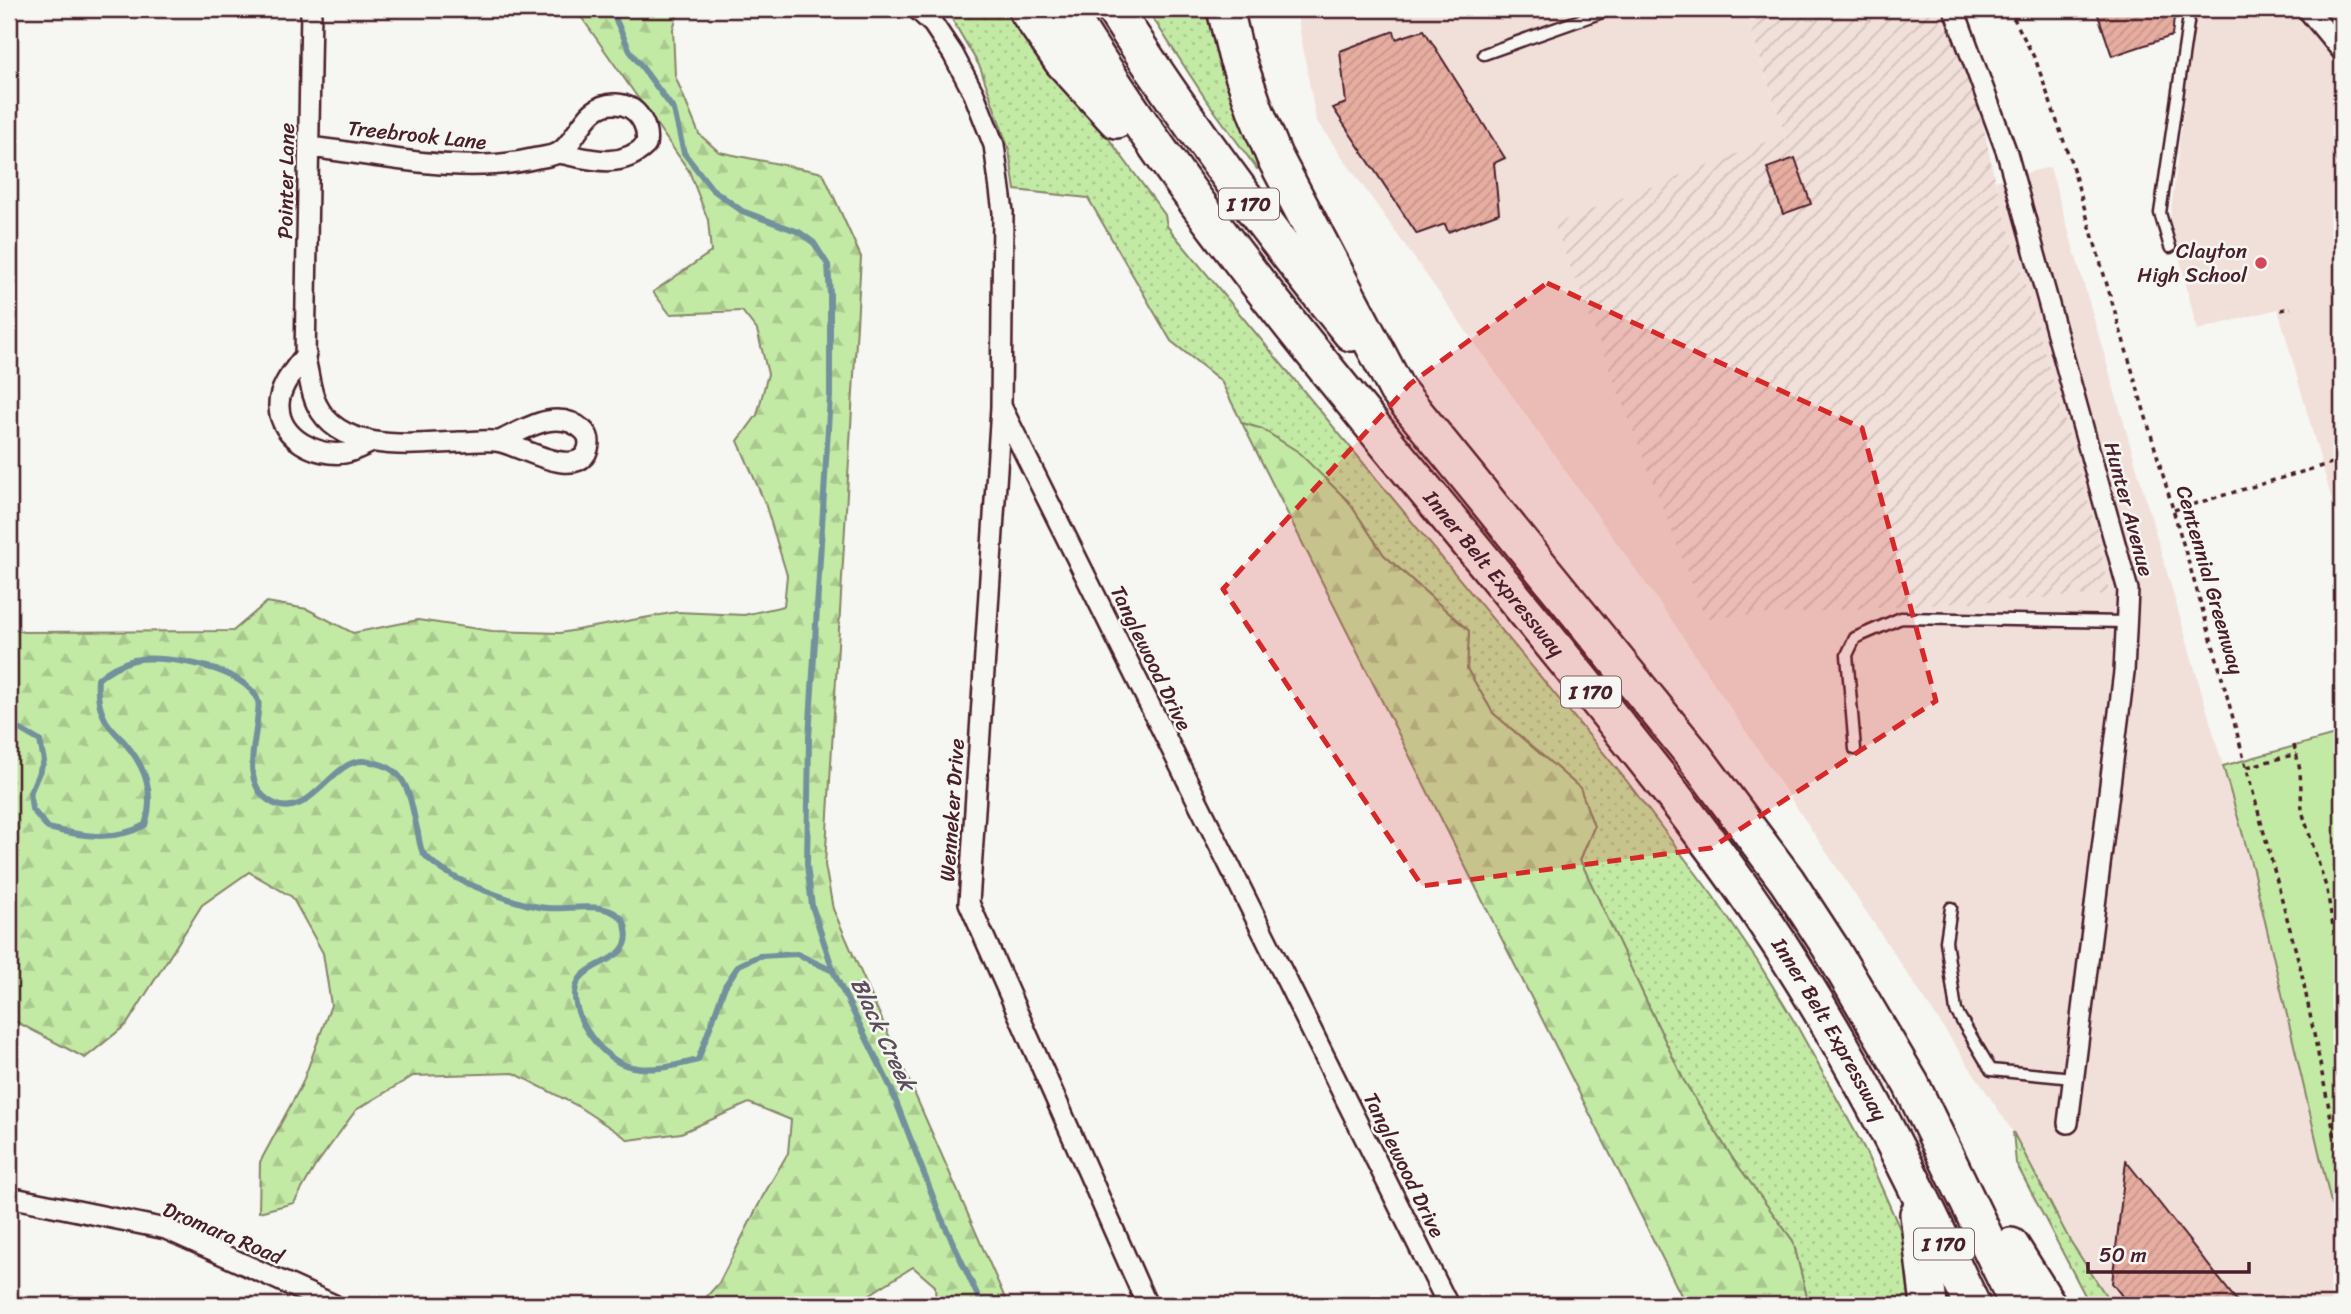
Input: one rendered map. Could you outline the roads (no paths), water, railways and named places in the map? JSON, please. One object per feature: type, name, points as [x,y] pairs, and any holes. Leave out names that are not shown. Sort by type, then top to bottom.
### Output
[{"type":"highway","points":[[1026,9],[1062,61],[1220,234]]},
{"type":"highway","name":"Inner Belt Expressway","points":[[1066,9],[1106,74],[1220,234],[1617,724],[1713,848],[1779,943],[1841,1044],[1914,1183],[1972,1305]]},
{"type":"highway","name":"I 170","points":[[1114,9],[1156,75],[1249,205],[1397,390]]},
{"type":"highway","points":[[1225,9],[1236,55],[1274,156],[1397,390]]},
{"type":"highway","name":"Inner Belt Expressway","points":[[1397,390],[1694,755],[1742,819],[1830,947],[1911,1084],[2018,1305]]},
{"type":"highway","points":[[1911,1084],[2048,1305]]},
{"type":"highway","points":[[1914,1183],[1929,1305]]},
{"type":"street","name":"Pointer Lane","points":[[311,9],[306,354],[317,406],[332,424],[348,435],[370,443],[500,441]]},
{"type":"street","name":"Tanglewood Drive","points":[[917,9],[933,24],[953,54],[974,94],[994,145],[1003,212],[1001,406],[1448,1305]]},
{"type":"street","name":"Hunter Avenue","points":[[1954,9],[2010,166],[2128,590],[2124,672],[2068,1123]]},
{"type":"street","points":[[2307,9],[2342,51]]},
{"type":"street","name":"Treebrook Lane","points":[[310,147],[469,166],[519,163],[559,153]]},
{"type":"street","name":"Pointer Lane","points":[[306,354],[285,384],[279,407],[285,427],[303,445],[321,452],[346,453],[370,443]]},
{"type":"street","name":"Wenneker Drive","points":[[1001,406],[969,903],[1147,1305]]},
{"type":"street","name":"Dromara Road","points":[[9,1197],[166,1229],[334,1305]]},
{"type":"lane","points":[[1484,54],[1611,9]]},
{"type":"lane","points":[[2170,247],[2160,213],[2190,9]]},
{"type":"lane","points":[[1855,749],[1847,655],[1855,638],[1900,618],[2126,622]]},
{"type":"lane","points":[[1951,908],[1946,941],[1956,1011],[1991,1070],[2073,1077]]},
{"type":"waterway","points":[[611,9],[630,51],[674,110],[684,153],[712,189],[742,211],[799,232],[814,243],[828,265],[830,396],[809,738],[807,865],[812,906],[833,970]]},
{"type":"waterway","name":"Black Creek","points":[[9,723],[40,741],[44,761],[30,793],[32,809],[48,828],[97,836],[121,834],[145,825],[149,792],[138,762],[104,717],[98,698],[98,679],[119,665],[134,660],[165,659],[204,666],[238,680],[251,690],[258,701],[253,775],[260,793],[268,800],[282,806],[295,805],[307,799],[351,763],[378,763],[390,768],[405,785],[422,851],[445,871],[481,889],[525,904],[547,908],[594,907],[612,911],[621,917],[626,929],[623,948],[585,973],[575,991],[576,1003],[586,1029],[605,1052],[625,1065],[652,1069],[698,1060],[725,986],[739,965],[759,956],[797,954],[833,971],[890,1086],[940,1215],[982,1305]]},
{"type":"place","name":"Clayton High School","points":[[2261,263]]}]
